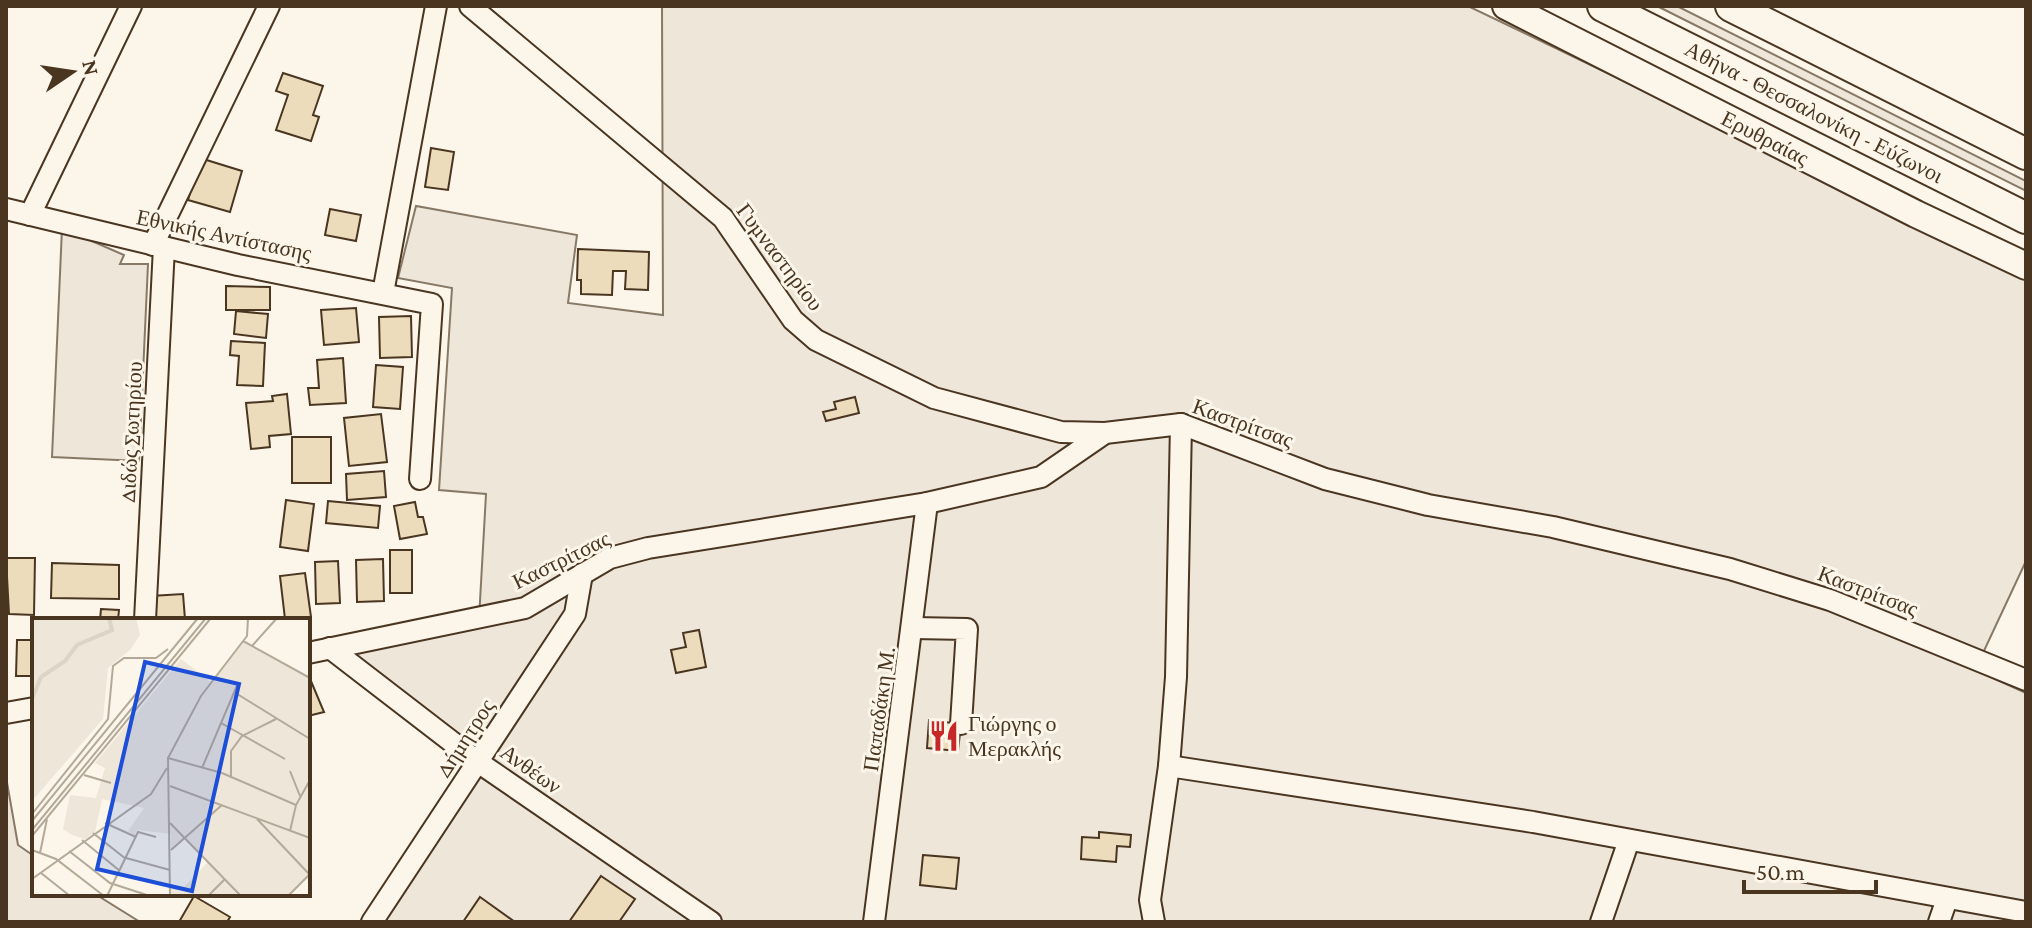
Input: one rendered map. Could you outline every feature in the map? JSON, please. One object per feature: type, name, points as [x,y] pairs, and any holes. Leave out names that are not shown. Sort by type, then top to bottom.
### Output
[{"type":"highway","name":"Αθήνα - Θεσσαλονίκη - Εύζωνοι","points":[[1603,6],[2026,218]]},
{"type":"highway","points":[[1731,6],[2026,154]]},
{"type":"main road","name":"Ερυθραίας","points":[[1506,6],[1916,214],[2026,266]]},
{"type":"street","points":[[30,215],[131,6]]},
{"type":"street","name":"Διδώς Σωτηρίου","points":[[145,618],[159,246],[269,6]]},
{"type":"street","points":[[383,293],[436,6]]},
{"type":"street","name":"Γυμναστηρίου","points":[[470,6],[723,218],[793,320],[816,340],[934,398],[1061,432],[1105,433]]},
{"type":"street","name":"Εθνικής Αντίστασης","points":[[6,209],[159,246],[432,304],[420,479]]},
{"type":"street","points":[[1154,922],[1150,900],[1169,766],[1176,677],[1181,424]]},
{"type":"street","name":"Καστρίτσας","points":[[310,653],[525,608],[610,558],[648,548],[927,503],[1041,477],[1105,433],[1181,424],[1325,479],[1428,505],[1553,527],[1730,569],[1830,600],[2026,680]]},
{"type":"street","name":"Παπαδάκη Μ.","points":[[874,922],[914,628],[927,503]]},
{"type":"street","name":"Δήμητρος","points":[[372,922],[575,614],[582,574]]},
{"type":"street","points":[[914,628],[967,629],[961,724]]},
{"type":"street","name":"Ανθέων","points":[[330,648],[478,762],[711,922]]},
{"type":"street","points":[[6,713],[32,708]]},
{"type":"street","points":[[1169,766],[1629,840],[2026,912]]},
{"type":"street","points":[[1601,922],[1629,840]]},
{"type":"street","points":[[1939,922],[1947,899]]},
{"type":"shaded area","points":[[662,6],[1468,6],[2026,275],[2026,561],[1975,670],[2026,693],[2026,922],[365,922],[476,759],[332,649],[479,619],[486,494],[439,490],[452,288],[398,278],[416,206],[577,235],[568,303],[663,315]]},
{"type":"shaded area","points":[[1657,6],[1677,6],[2026,181],[2026,191]]},
{"type":"shaded area","points":[[62,228],[124,255],[120,264],[148,264],[139,461],[52,457]]},
{"type":"shaded area","points":[[6,777],[18,845],[32,855],[32,896],[98,896],[140,922],[6,922]]},
{"type":"building","points":[[283,73],[323,86],[313,115],[319,117],[311,141],[276,130],[288,95],[276,91]]},
{"type":"building","points":[[431,148],[454,152],[448,190],[425,187]]},
{"type":"building","points":[[200,158],[242,171],[230,212],[188,200]]},
{"type":"building","points":[[330,209],[361,215],[356,241],[325,235]]},
{"type":"building","points":[[578,249],[649,252],[648,290],[625,289],[626,271],[613,271],[612,295],[581,294],[581,280],[577,280]]},
{"type":"building","points":[[226,286],[270,287],[270,310],[226,310]]},
{"type":"building","points":[[356,308],[359,342],[324,345],[321,310]]},
{"type":"building","points":[[236,311],[268,314],[266,338],[234,334]]},
{"type":"building","points":[[411,316],[412,357],[380,358],[379,317]]},
{"type":"building","points":[[231,341],[265,343],[263,386],[237,385],[239,356],[230,355]]},
{"type":"building","points":[[343,358],[346,403],[310,405],[308,388],[319,388],[317,360]]},
{"type":"building","points":[[376,365],[403,367],[400,409],[373,407]]},
{"type":"building","points":[[287,394],[291,434],[269,436],[270,447],[251,449],[246,403],[273,401],[272,396]]},
{"type":"building","points":[[855,397],[859,413],[826,421],[823,412],[836,409],[834,402]]},
{"type":"building","points":[[381,414],[387,462],[349,466],[344,418]]},
{"type":"building","points":[[292,437],[331,437],[331,483],[292,483]]},
{"type":"building","points":[[384,471],[386,497],[347,500],[346,474]]},
{"type":"building","points":[[286,500],[314,504],[308,551],[280,547]]},
{"type":"building","points":[[328,501],[380,506],[378,528],[326,523]]},
{"type":"building","points":[[415,502],[418,517],[423,517],[427,534],[400,539],[394,506]]},
{"type":"building","points":[[390,550],[412,550],[412,593],[390,593]]},
{"type":"building","points":[[6,558],[35,558],[34,615],[9,614]]},
{"type":"building","points":[[383,559],[384,601],[357,602],[356,560]]},
{"type":"building","points":[[338,561],[340,603],[316,604],[315,562]]},
{"type":"building","points":[[52,563],[119,565],[119,599],[51,598]]},
{"type":"building","points":[[305,573],[311,617],[285,618],[280,576]]},
{"type":"building","points":[[183,594],[185,618],[153,618],[151,596]]},
{"type":"building","points":[[101,609],[119,610],[118,618],[100,618]]},
{"type":"building","points":[[699,630],[706,667],[676,673],[671,650],[686,647],[683,633]]},
{"type":"building","points":[[17,640],[32,640],[32,676],[16,676]]},
{"type":"building","points":[[310,679],[324,712],[310,716]]},
{"type":"building","name":"Γιώργης ο Μερακλής","points":[[929,720],[961,724],[958,751],[927,748]]},
{"type":"building","points":[[1099,832],[1131,835],[1130,847],[1117,846],[1116,862],[1081,859],[1082,837],[1099,838]]},
{"type":"building","points":[[923,855],[959,858],[956,889],[920,885]]},
{"type":"building","points":[[601,876],[635,899],[619,922],[569,922]]},
{"type":"building","points":[[194,896],[230,917],[227,922],[179,922]]},
{"type":"building","points":[[480,897],[515,922],[463,922]]},
{"type":"place","name":"Γιώργης ο Μερακλής","points":[[944,736]]}]
